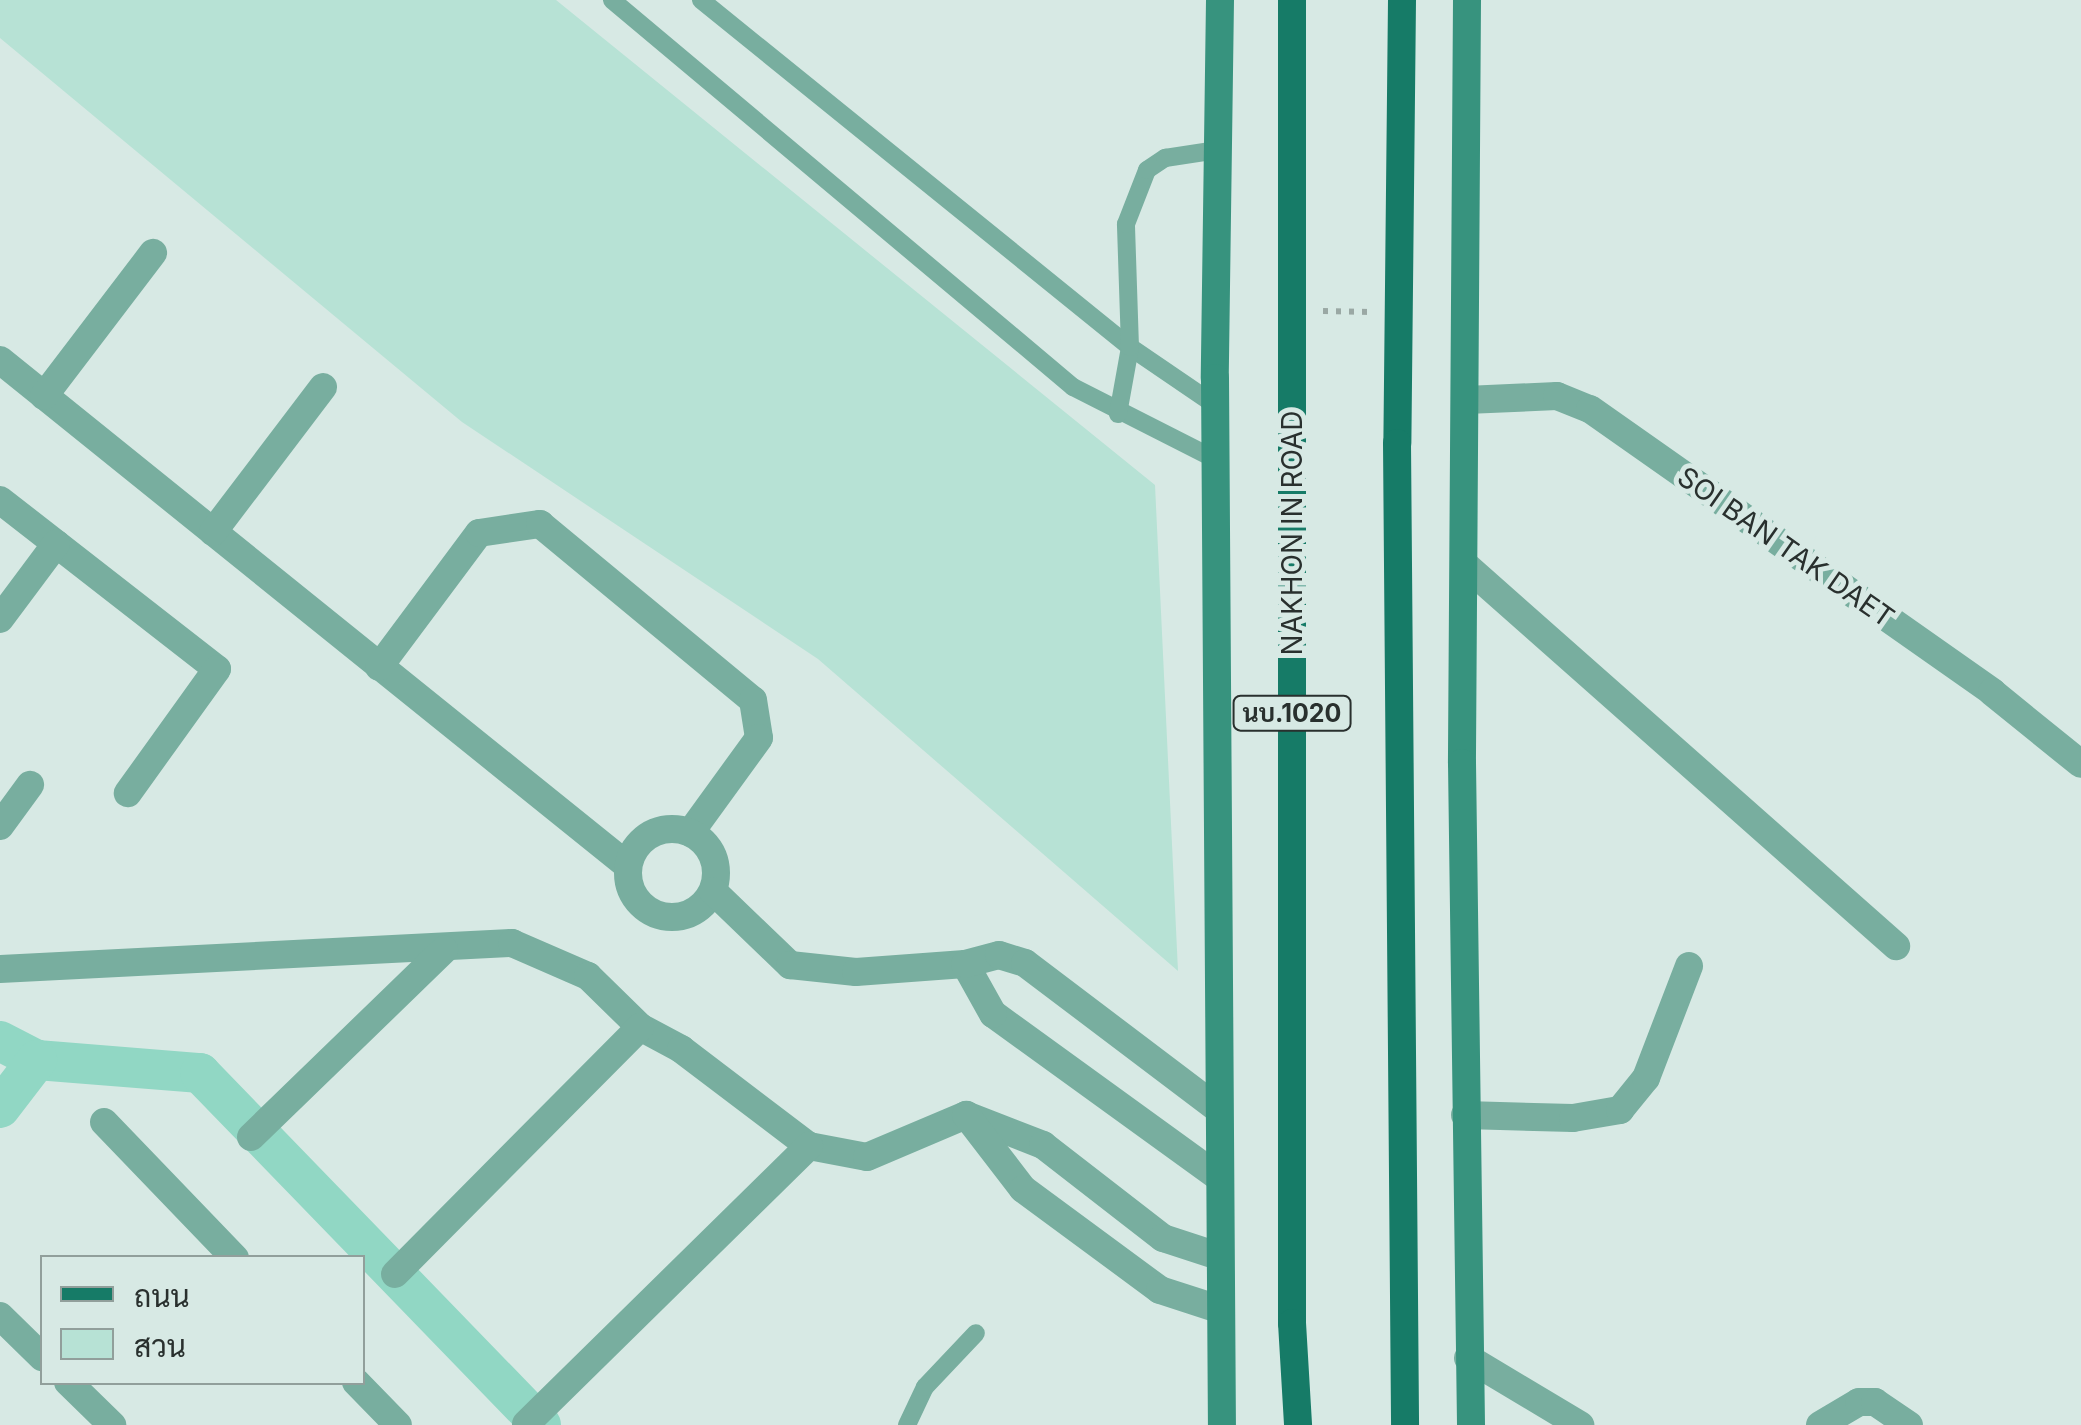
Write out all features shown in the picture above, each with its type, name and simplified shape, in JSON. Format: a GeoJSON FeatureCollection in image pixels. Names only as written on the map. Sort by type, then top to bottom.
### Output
{"type":"FeatureCollection","features":[{"type":"Feature","properties":{"kind":"main road","name":"นบ.1020"},"geometry":{"type":"LineString","coordinates":[[1220,0],[1215,459],[1217,1176],[1222,1425]]}},
{"type":"Feature","properties":{"kind":"main road","name":"NAKHON IN ROAD"},"geometry":{"type":"LineString","coordinates":[[1292,0],[1292,1323],[1298,1425]]}},
{"type":"Feature","properties":{"kind":"main road"},"geometry":{"type":"LineString","coordinates":[[1402,0],[1397,463],[1405,1425]]}},
{"type":"Feature","properties":{"kind":"main road"},"geometry":{"type":"LineString","coordinates":[[1467,0],[1465,1115],[1471,1425]]}},
{"type":"Feature","properties":{"kind":"street"},"geometry":{"type":"LineString","coordinates":[[44,396],[153,253]]}},
{"type":"Feature","properties":{"kind":"street"},"geometry":{"type":"LineString","coordinates":[[0,360],[628,866],[632,894],[652,914],[694,912],[713,892]]}},
{"type":"Feature","properties":{"kind":"street"},"geometry":{"type":"LineString","coordinates":[[212,532],[323,387]]}},
{"type":"Feature","properties":{"kind":"street","name":"SOI BAN TAK DAET"},"geometry":{"type":"LineString","coordinates":[[1466,400],[1557,396],[1590,409],[1992,692],[2081,764]]}},
{"type":"Feature","properties":{"kind":"street"},"geometry":{"type":"LineString","coordinates":[[0,500],[217,670],[128,793]]}},
{"type":"Feature","properties":{"kind":"street"},"geometry":{"type":"LineString","coordinates":[[379,667],[479,533],[540,524],[753,700],[759,738],[690,833]]}},
{"type":"Feature","properties":{"kind":"street"},"geometry":{"type":"LineString","coordinates":[[0,619],[56,544]]}},
{"type":"Feature","properties":{"kind":"street"},"geometry":{"type":"LineString","coordinates":[[1464,564],[1896,946]]}},
{"type":"Feature","properties":{"kind":"street"},"geometry":{"type":"LineString","coordinates":[[0,826],[30,785]]}},
{"type":"Feature","properties":{"kind":"street"},"geometry":{"type":"LineString","coordinates":[[628,866],[651,834],[690,833],[710,851],[713,892],[790,965],[856,972],[965,964],[999,955],[1025,963],[1217,1108]]}},
{"type":"Feature","properties":{"kind":"street"},"geometry":{"type":"LineString","coordinates":[[0,969],[444,950],[512,943],[588,976],[640,1028],[681,1049],[809,1146],[866,1157],[966,1115],[1043,1145],[1162,1238],[1218,1256]]}},
{"type":"Feature","properties":{"kind":"street"},"geometry":{"type":"LineString","coordinates":[[251,1136],[444,950]]}},
{"type":"Feature","properties":{"kind":"street"},"geometry":{"type":"LineString","coordinates":[[965,964],[993,1014],[1217,1176]]}},
{"type":"Feature","properties":{"kind":"street"},"geometry":{"type":"LineString","coordinates":[[1465,1115],[1572,1118],[1620,1110],[1646,1078],[1689,966]]}},
{"type":"Feature","properties":{"kind":"street"},"geometry":{"type":"LineString","coordinates":[[395,1274],[640,1028]]}},
{"type":"Feature","properties":{"kind":"street"},"geometry":{"type":"LineString","coordinates":[[966,1115],[1024,1189],[1160,1290],[1218,1309]]}},
{"type":"Feature","properties":{"kind":"street"},"geometry":{"type":"LineString","coordinates":[[104,1122],[232,1255]]}},
{"type":"Feature","properties":{"kind":"street"},"geometry":{"type":"LineString","coordinates":[[526,1424],[809,1146]]}},
{"type":"Feature","properties":{"kind":"street"},"geometry":{"type":"LineString","coordinates":[[0,1316],[40,1356]]}},
{"type":"Feature","properties":{"kind":"street"},"geometry":{"type":"LineString","coordinates":[[1468,1358],[1580,1425]]}},
{"type":"Feature","properties":{"kind":"street"},"geometry":{"type":"LineString","coordinates":[[71,1385],[112,1425]]}},
{"type":"Feature","properties":{"kind":"street"},"geometry":{"type":"LineString","coordinates":[[359,1385],[398,1425]]}},
{"type":"Feature","properties":{"kind":"street"},"geometry":{"type":"LineString","coordinates":[[1820,1425],[1859,1402],[1874,1402],[1909,1425]]}},
{"type":"Feature","properties":{"kind":"lane"},"geometry":{"type":"LineString","coordinates":[[612,0],[1073,388],[1118,414],[1215,459]]}},
{"type":"Feature","properties":{"kind":"lane"},"geometry":{"type":"LineString","coordinates":[[700,0],[1130,347],[1215,405]]}},
{"type":"Feature","properties":{"kind":"lane"},"geometry":{"type":"LineString","coordinates":[[1118,414],[1130,347],[1126,224],[1147,170],[1165,158],[1218,150]]}},
{"type":"Feature","properties":{"kind":"lane"},"geometry":{"type":"LineString","coordinates":[[907,1425],[925,1387],[976,1333]]}},
{"type":"Feature","properties":{"kind":"path"},"geometry":{"type":"LineString","coordinates":[[1302,310],[1382,312]]}},
{"type":"Feature","properties":{"kind":"green space"},"geometry":{"type":"Polygon","coordinates":[[[0,0],[556,0],[1155,485],[1178,971],[818,659],[462,422],[0,38],[0,0]]]}},
{"type":"Feature","properties":{"kind":"waterway"},"geometry":{"type":"LineString","coordinates":[[0,1041],[37,1060],[200,1073],[541,1425]]}},
{"type":"Feature","properties":{"kind":"waterway"},"geometry":{"type":"LineString","coordinates":[[0,1108],[37,1060]]}}]}
